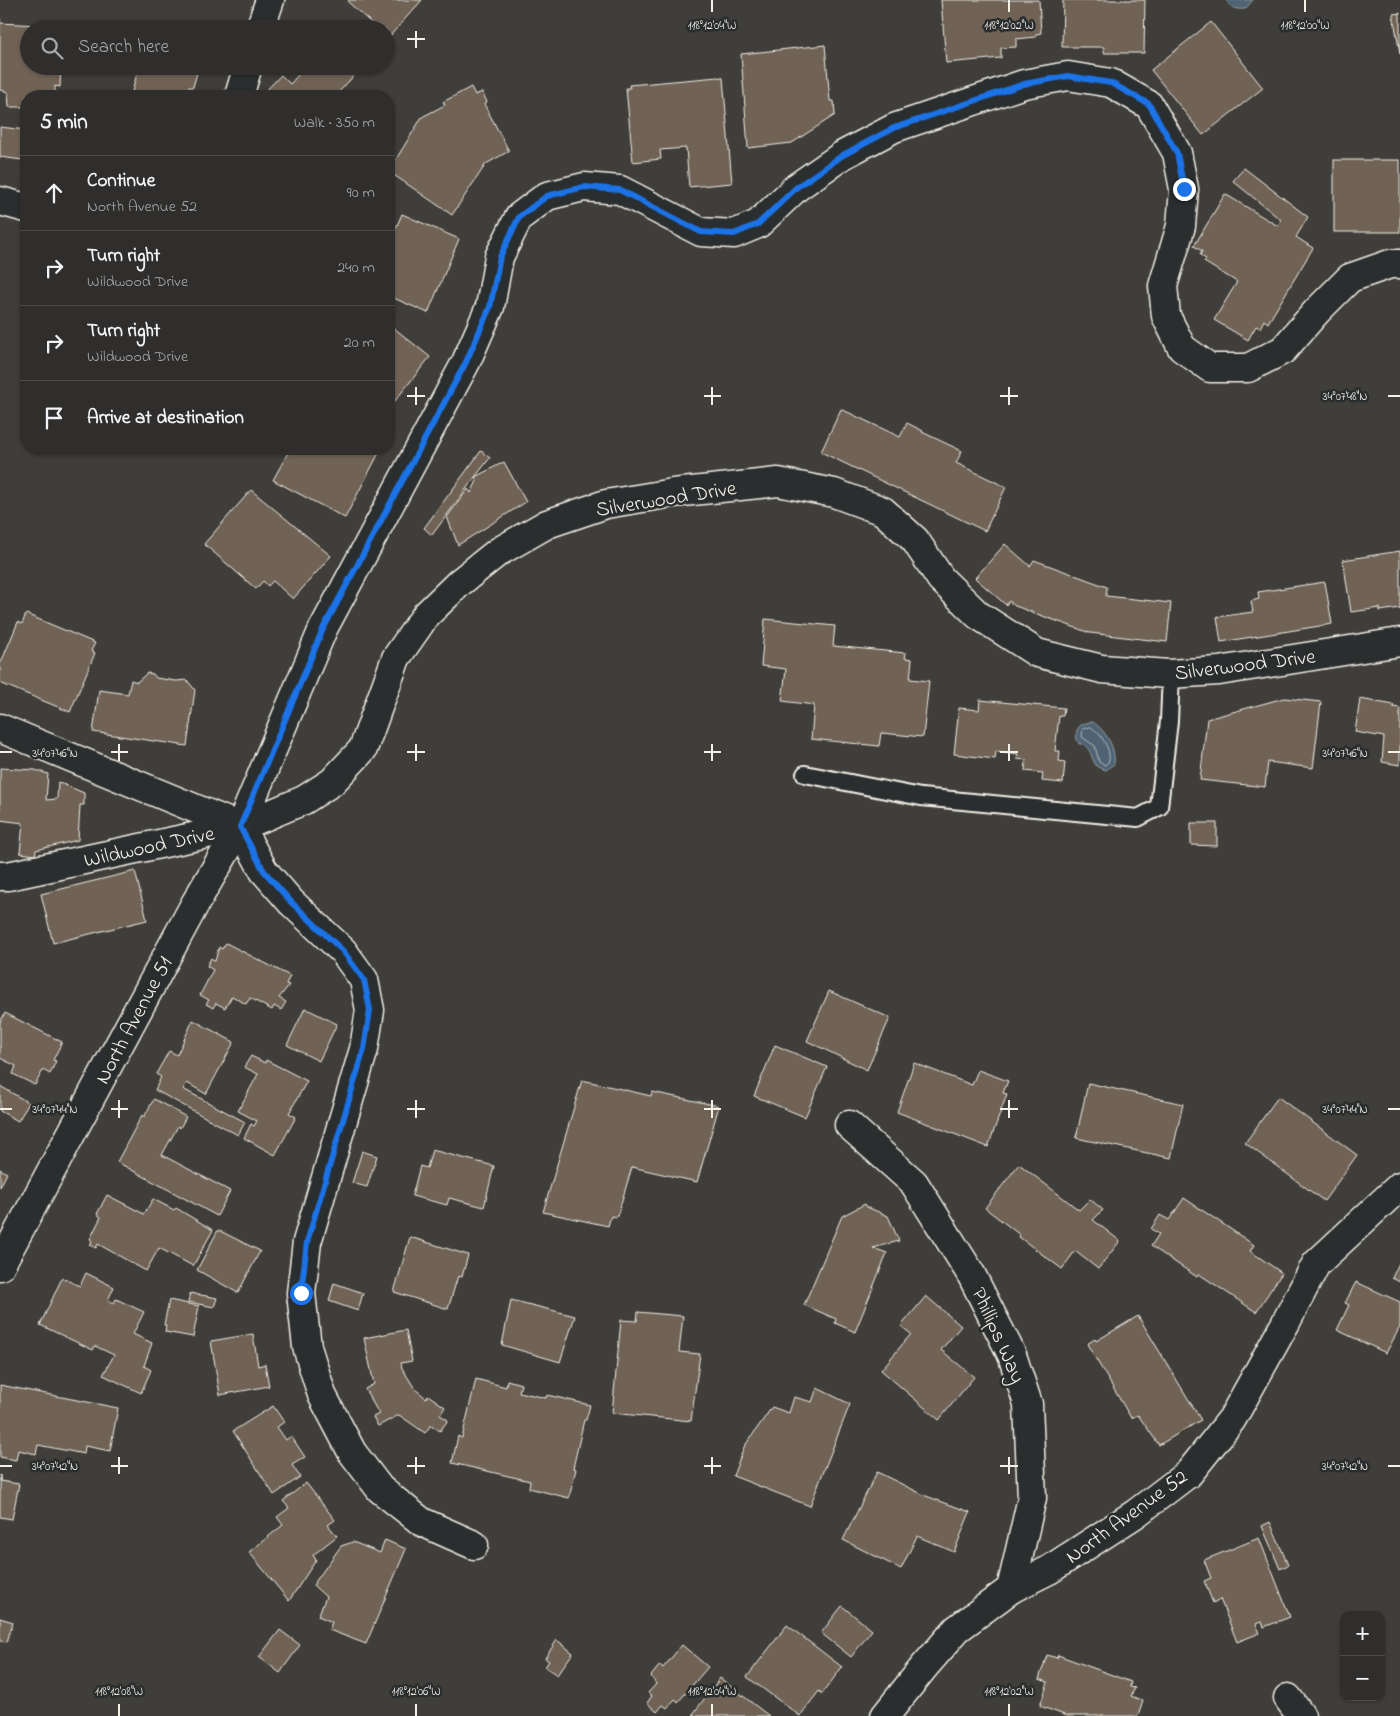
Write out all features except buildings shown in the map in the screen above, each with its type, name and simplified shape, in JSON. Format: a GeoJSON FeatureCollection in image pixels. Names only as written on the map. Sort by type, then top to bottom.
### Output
{"type":"FeatureCollection","features":[{"type":"Feature","properties":{"kind":"street"},"geometry":{"type":"LineString","coordinates":[[263,20],[270,0]]}},
{"type":"Feature","properties":{"kind":"street"},"geometry":{"type":"LineString","coordinates":[[241,90],[245,75]]}},
{"type":"Feature","properties":{"kind":"street","name":"Wildwood Drive"},"geometry":{"type":"LineString","coordinates":[[0,876],[8,876],[240,827],[323,629],[466,362],[490,307],[503,249],[519,217],[547,196],[584,187],[620,190],[701,232],[734,234],[758,224],[797,187],[843,155],[894,128],[1024,84],[1068,76],[1111,83],[1149,104],[1177,153],[1184,189],[1181,226],[1163,286],[1166,316],[1182,348],[1210,368],[1248,368],[1283,350],[1317,310],[1350,278],[1390,264],[1400,264]]}},
{"type":"Feature","properties":{"kind":"street"},"geometry":{"type":"LineString","coordinates":[[0,201],[20,206]]}},
{"type":"Feature","properties":{"kind":"street","name":"Silverwood Drive"},"geometry":{"type":"LineString","coordinates":[[240,827],[304,800],[332,782],[363,749],[396,658],[426,615],[459,583],[498,552],[547,524],[616,502],[674,493],[778,482],[834,493],[883,511],[915,540],[941,580],[978,615],[1038,653],[1102,669],[1172,674],[1219,671],[1400,642]]}},
{"type":"Feature","properties":{"kind":"street"},"geometry":{"type":"LineString","coordinates":[[0,728],[240,827],[264,871],[291,902],[343,951],[364,980],[370,1010],[364,1049],[307,1242],[301,1293],[307,1347],[322,1395],[352,1452],[380,1489],[422,1522],[474,1545]]}},
{"type":"Feature","properties":{"kind":"street","name":"North Avenue 51"},"geometry":{"type":"LineString","coordinates":[[0,1266],[196,902],[240,827]]}},
{"type":"Feature","properties":{"kind":"street","name":"Phillips Way"},"geometry":{"type":"LineString","coordinates":[[848,1125],[914,1183],[971,1274],[1012,1355],[1028,1404],[1032,1498],[1011,1589]]}},
{"type":"Feature","properties":{"kind":"street","name":"North Avenue 52"},"geometry":{"type":"LineString","coordinates":[[886,1716],[924,1667],[957,1629],[1011,1589],[1056,1565],[1135,1514],[1189,1473],[1232,1419],[1316,1264],[1400,1186]]}},
{"type":"Feature","properties":{"kind":"lane"},"geometry":{"type":"LineString","coordinates":[[805,774],[921,797],[1138,818],[1159,807],[1169,721],[1172,674]]}},
{"type":"Feature","properties":{"kind":"water"},"geometry":{"type":"Polygon","coordinates":[[[1226,0],[1253,0],[1245,9],[1236,9],[1231,7],[1226,0]]]}},
{"type":"Feature","properties":{"kind":"water"},"geometry":{"type":"Polygon","coordinates":[[[1088,722],[1093,722],[1106,735],[1112,746],[1114,764],[1106,770],[1097,766],[1090,752],[1083,744],[1079,744],[1077,739],[1078,728],[1088,722]]]}},
{"type":"Feature","properties":{"kind":"route"},"geometry":{"type":"LineString","coordinates":[[301,1293],[307,1242],[364,1049],[370,1010],[364,980],[343,951],[291,902],[264,871],[240,827],[323,629],[466,362],[490,307],[500,257],[519,217],[547,196],[584,187],[620,190],[701,232],[734,234],[758,224],[797,187],[843,155],[894,128],[1024,84],[1068,76],[1111,83],[1149,104],[1177,153],[1184,189]]}}]}
